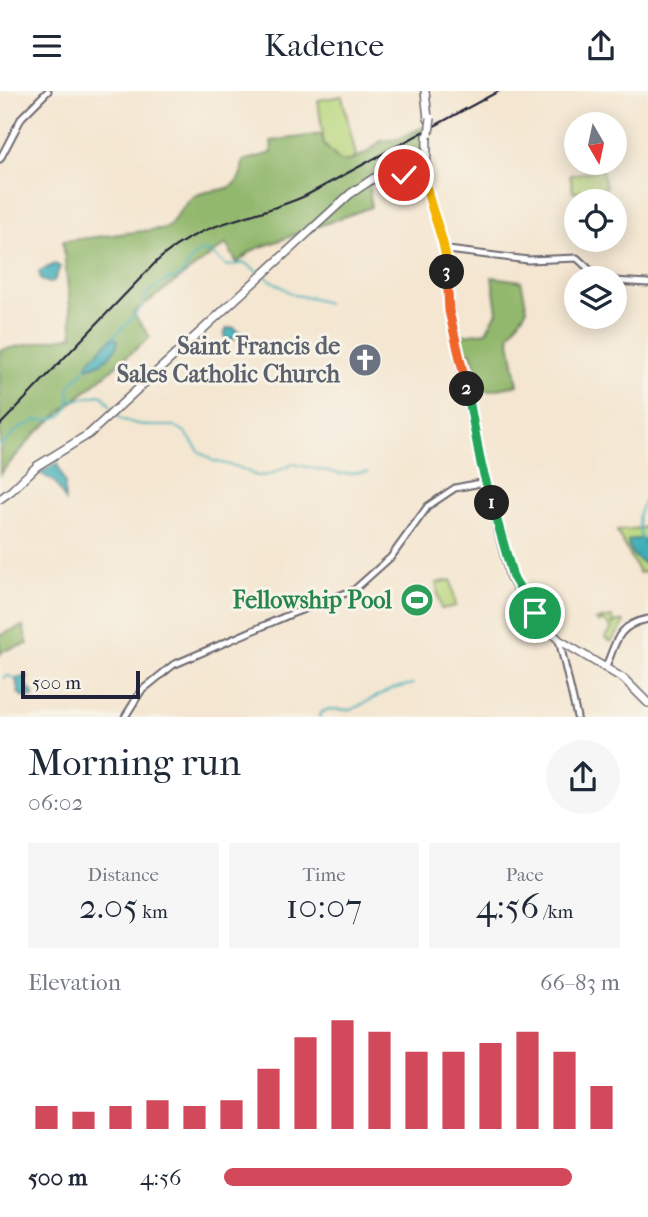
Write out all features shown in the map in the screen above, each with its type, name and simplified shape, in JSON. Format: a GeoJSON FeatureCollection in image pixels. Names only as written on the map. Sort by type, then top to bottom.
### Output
{"type":"FeatureCollection","features":[{"type":"Feature","properties":{"kind":"main road"},"geometry":{"type":"LineString","coordinates":[[427,91],[430,119],[426,191],[445,249],[449,311],[486,482],[508,563],[530,606],[559,643],[606,667],[630,684],[648,703]]}},
{"type":"Feature","properties":{"kind":"main road"},"geometry":{"type":"LineString","coordinates":[[427,168],[431,200],[448,250],[452,311],[486,482]]}},
{"type":"Feature","properties":{"kind":"main road"},"geometry":{"type":"LineString","coordinates":[[0,499],[37,466],[83,439],[338,203],[374,179],[410,174],[427,168]]}},
{"type":"Feature","properties":{"kind":"street"},"geometry":{"type":"LineString","coordinates":[[0,159],[22,117],[48,91]]}},
{"type":"Feature","properties":{"kind":"street"},"geometry":{"type":"LineString","coordinates":[[448,250],[529,260],[577,258],[586,266]]}},
{"type":"Feature","properties":{"kind":"street"},"geometry":{"type":"LineString","coordinates":[[627,282],[648,283]]}},
{"type":"Feature","properties":{"kind":"street"},"geometry":{"type":"LineString","coordinates":[[125,716],[141,691],[173,665],[354,590],[391,557],[428,506],[455,488],[486,482]]}},
{"type":"Feature","properties":{"kind":"street"},"geometry":{"type":"LineString","coordinates":[[606,667],[622,631],[631,624],[648,619]]}},
{"type":"Feature","properties":{"kind":"street"},"geometry":{"type":"LineString","coordinates":[[559,643],[577,716]]}},
{"type":"Feature","properties":{"kind":"green space"},"geometry":{"type":"Polygon","coordinates":[[[342,96],[356,156],[350,161],[340,162],[324,145],[318,100],[342,96]]]}},
{"type":"Feature","properties":{"kind":"green space"},"geometry":{"type":"Polygon","coordinates":[[[426,126],[426,168],[369,182],[371,207],[253,250],[237,263],[226,244],[133,313],[150,337],[34,435],[0,474],[0,350],[73,336],[63,241],[167,228],[193,197],[231,187],[237,182],[243,161],[272,153],[271,141],[322,134],[324,145],[340,161],[350,161],[368,152],[381,141],[398,139],[426,126]]]}},
{"type":"Feature","properties":{"kind":"green space"},"geometry":{"type":"Polygon","coordinates":[[[570,175],[603,175],[606,188],[572,189],[570,175]]]}},
{"type":"Feature","properties":{"kind":"green space"},"geometry":{"type":"Polygon","coordinates":[[[492,277],[521,281],[527,309],[509,335],[518,385],[487,391],[470,352],[458,354],[454,336],[486,332],[497,312],[492,277]]]}},
{"type":"Feature","properties":{"kind":"green space"},"geometry":{"type":"Polygon","coordinates":[[[648,527],[648,571],[639,573],[617,531],[648,527]]]}},
{"type":"Feature","properties":{"kind":"green space"},"geometry":{"type":"Polygon","coordinates":[[[451,580],[456,606],[441,609],[436,583],[451,580]]]}},
{"type":"Feature","properties":{"kind":"green space"},"geometry":{"type":"Polygon","coordinates":[[[612,617],[613,626],[614,622],[623,621],[624,624],[611,642],[605,638],[612,629],[603,620],[599,623],[596,620],[612,617]]]}},
{"type":"Feature","properties":{"kind":"green space"},"geometry":{"type":"Polygon","coordinates":[[[23,626],[28,644],[2,651],[0,656],[0,635],[23,626]]]}},
{"type":"Feature","properties":{"kind":"water"},"geometry":{"type":"Polygon","coordinates":[[[55,264],[60,267],[54,281],[50,283],[41,280],[39,271],[55,264]]]}},
{"type":"Feature","properties":{"kind":"water"},"geometry":{"type":"Polygon","coordinates":[[[227,328],[234,328],[251,340],[226,340],[224,335],[227,328]]]}},
{"type":"Feature","properties":{"kind":"water"},"geometry":{"type":"Polygon","coordinates":[[[113,337],[118,340],[115,350],[103,362],[87,368],[88,362],[113,337]]]}},
{"type":"Feature","properties":{"kind":"water"},"geometry":{"type":"Polygon","coordinates":[[[57,463],[65,483],[65,500],[55,482],[40,473],[57,463]]]}},
{"type":"Feature","properties":{"kind":"water"},"geometry":{"type":"Polygon","coordinates":[[[643,539],[648,547],[646,564],[631,552],[628,541],[643,539]]]}},
{"type":"Feature","properties":{"kind":"water"},"geometry":{"type":"Polygon","coordinates":[[[28,676],[26,684],[33,697],[24,697],[18,693],[16,678],[28,676]]]}},
{"type":"Feature","properties":{"kind":"waterway"},"geometry":{"type":"LineString","coordinates":[[113,337],[143,305],[148,292],[182,275],[193,257],[201,251],[210,252],[227,266],[245,263],[261,274]]}},
{"type":"Feature","properties":{"kind":"waterway"},"geometry":{"type":"LineString","coordinates":[[266,277],[294,295],[328,304]]}},
{"type":"Feature","properties":{"kind":"waterway"},"geometry":{"type":"LineString","coordinates":[[0,446],[21,427],[64,413],[69,404],[69,387],[87,367]]}},
{"type":"Feature","properties":{"kind":"waterway"},"geometry":{"type":"LineString","coordinates":[[70,401],[100,395],[112,408]]}},
{"type":"Feature","properties":{"kind":"waterway"},"geometry":{"type":"LineString","coordinates":[[115,413],[121,419],[133,423],[175,426],[185,432],[199,451],[213,461],[238,467],[257,476],[269,475],[293,464],[341,474],[368,472]]}},
{"type":"Feature","properties":{"kind":"waterway"},"geometry":{"type":"LineString","coordinates":[[641,539],[638,517],[648,497]]}},
{"type":"Feature","properties":{"kind":"waterway"},"geometry":{"type":"LineString","coordinates":[[3,678],[14,678]]}},
{"type":"Feature","properties":{"kind":"waterway"},"geometry":{"type":"LineString","coordinates":[[319,717],[329,709],[351,710],[391,689],[413,684]]}},
{"type":"Feature","properties":{"kind":"railway"},"geometry":{"type":"LineString","coordinates":[[0,425],[155,263],[172,249],[208,229],[305,196],[499,91]]}},
{"type":"Feature","properties":{"kind":"place","name":"Saint Francis de Sales Catholic Church"},"geometry":{"type":"Point","coordinates":[365,360]}},
{"type":"Feature","properties":{"kind":"place","name":"Fellowship Pool"},"geometry":{"type":"Point","coordinates":[417,600]}},
{"type":"Feature","properties":{"kind":"route"},"geometry":{"type":"LineString","coordinates":[[404,175],[425,169],[428,199],[445,249],[449,311],[484,478],[510,570],[535,613]]}}]}
